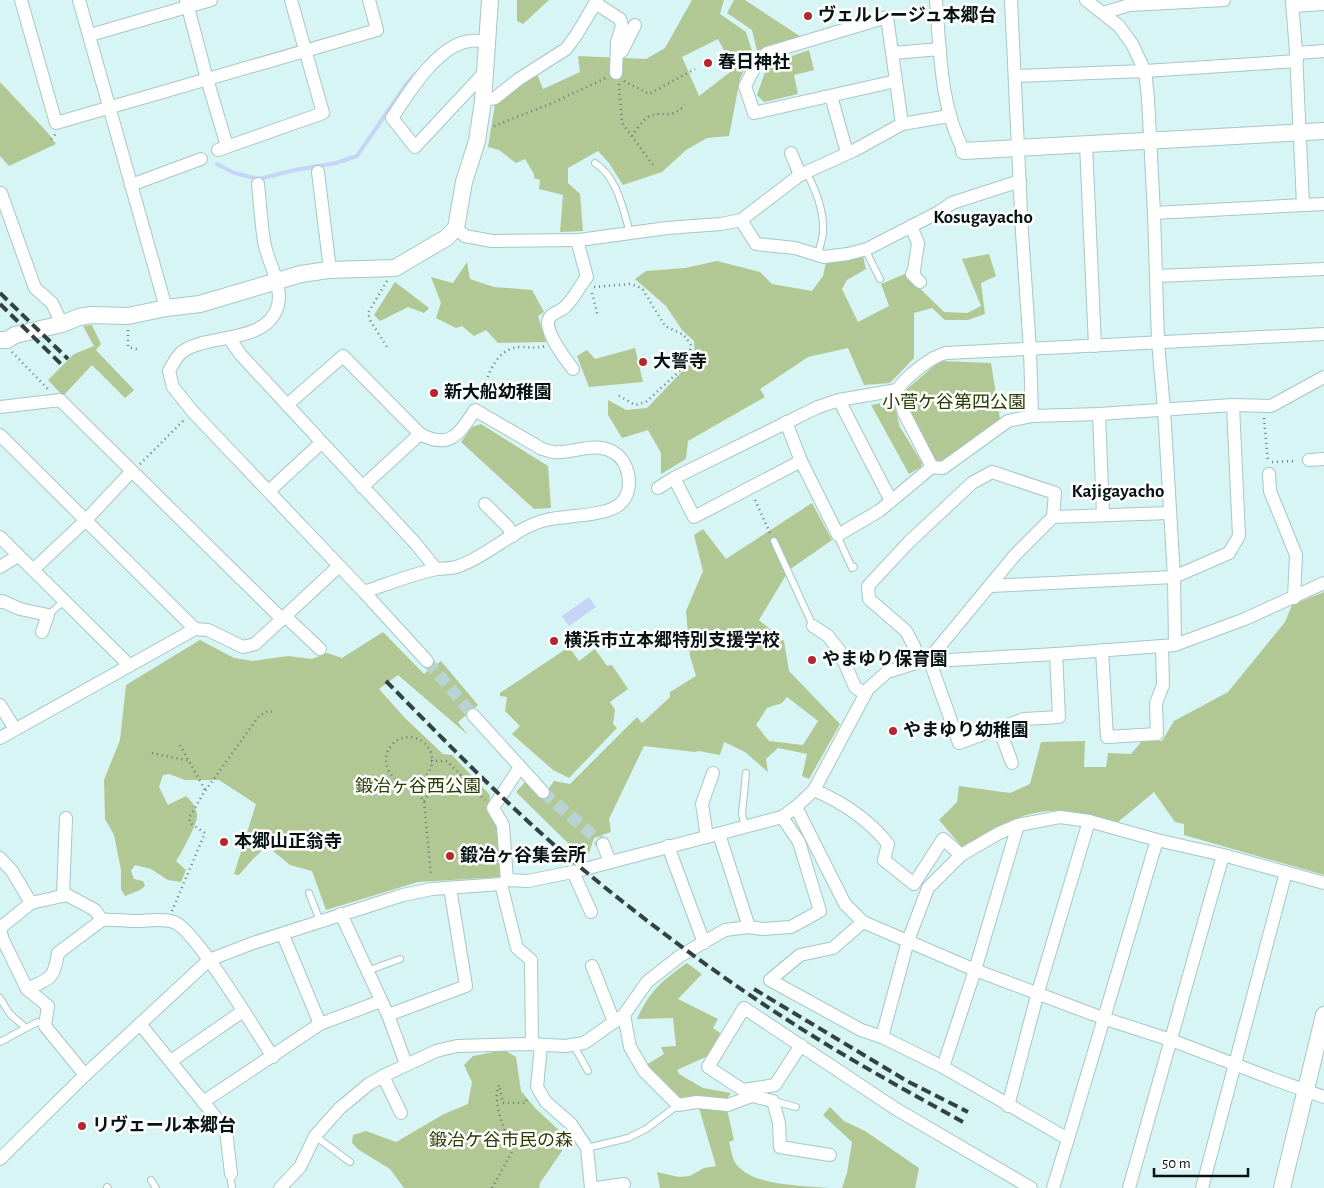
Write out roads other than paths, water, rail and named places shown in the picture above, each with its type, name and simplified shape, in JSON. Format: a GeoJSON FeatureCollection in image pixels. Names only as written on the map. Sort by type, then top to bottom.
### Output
{"type":"FeatureCollection","features":[{"type":"Feature","properties":{"kind":"street"},"geometry":{"type":"LineString","coordinates":[[21,0],[56,123],[377,30],[369,0]]}},
{"type":"Feature","properties":{"kind":"street"},"geometry":{"type":"LineString","coordinates":[[79,0],[166,308]]}},
{"type":"Feature","properties":{"kind":"street"},"geometry":{"type":"LineString","coordinates":[[90,35],[187,3],[211,0]]}},
{"type":"Feature","properties":{"kind":"street"},"geometry":{"type":"LineString","coordinates":[[187,3],[223,148],[323,114],[291,0]]}},
{"type":"Feature","properties":{"kind":"street"},"geometry":{"type":"LineString","coordinates":[[0,340],[7,340],[14,335],[62,324],[79,317],[91,315],[128,316],[166,308],[200,304],[301,274],[330,270],[395,268],[446,238],[456,228],[464,182],[477,142],[483,101],[490,0]]}},
{"type":"Feature","properties":{"kind":"street"},"geometry":{"type":"LineString","coordinates":[[936,0],[949,116],[955,136],[964,151],[1324,132]]}},
{"type":"Feature","properties":{"kind":"street"},"geometry":{"type":"LineString","coordinates":[[1011,0],[1032,416]]}},
{"type":"Feature","properties":{"kind":"street"},"geometry":{"type":"LineString","coordinates":[[1086,0],[1119,26],[1132,44],[1145,71],[1154,213],[1158,342],[1174,577],[1176,645]]}},
{"type":"Feature","properties":{"kind":"street"},"geometry":{"type":"LineString","coordinates":[[1103,13],[1129,5],[1224,0]]}},
{"type":"Feature","properties":{"kind":"street"},"geometry":{"type":"LineString","coordinates":[[483,101],[495,98],[519,79],[566,49],[596,2],[620,20],[622,26],[617,42],[616,73]]}},
{"type":"Feature","properties":{"kind":"street"},"geometry":{"type":"LineString","coordinates":[[1303,205],[1293,3],[1324,4]]}},
{"type":"Feature","properties":{"kind":"street"},"geometry":{"type":"LineString","coordinates":[[896,81],[754,113],[746,86],[758,63],[767,53],[888,17],[902,124]]}},
{"type":"Feature","properties":{"kind":"street"},"geometry":{"type":"LineString","coordinates":[[617,54],[622,51],[635,25]]}},
{"type":"Feature","properties":{"kind":"street"},"geometry":{"type":"LineString","coordinates":[[484,74],[415,147],[392,118],[415,82],[442,54],[469,41],[486,42]]}},
{"type":"Feature","properties":{"kind":"street"},"geometry":{"type":"LineString","coordinates":[[893,54],[940,49]]}},
{"type":"Feature","properties":{"kind":"street"},"geometry":{"type":"LineString","coordinates":[[1015,76],[1145,71],[1296,57],[1324,51]]}},
{"type":"Feature","properties":{"kind":"street"},"geometry":{"type":"LineString","coordinates":[[831,96],[847,153]]}},
{"type":"Feature","properties":{"kind":"street"},"geometry":{"type":"LineString","coordinates":[[456,228],[465,236],[492,241],[577,240],[741,220],[803,174],[902,124],[949,116]]}},
{"type":"Feature","properties":{"kind":"street"},"geometry":{"type":"LineString","coordinates":[[1086,144],[1095,346]]}},
{"type":"Feature","properties":{"kind":"street"},"geometry":{"type":"LineString","coordinates":[[791,153],[803,174]]}},
{"type":"Feature","properties":{"kind":"street"},"geometry":{"type":"LineString","coordinates":[[131,185],[201,159]]}},
{"type":"Feature","properties":{"kind":"street"},"geometry":{"type":"LineString","coordinates":[[318,172],[330,270]]}},
{"type":"Feature","properties":{"kind":"street"},"geometry":{"type":"LineString","coordinates":[[741,220],[756,244],[795,248],[824,257],[840,255],[865,249],[940,212],[952,203],[1020,181]]}},
{"type":"Feature","properties":{"kind":"street"},"geometry":{"type":"LineString","coordinates":[[258,184],[264,243],[276,281],[278,305],[270,320],[250,333],[184,351],[176,358],[169,371],[173,388],[192,412],[269,491],[427,661]]}},
{"type":"Feature","properties":{"kind":"street"},"geometry":{"type":"LineString","coordinates":[[2,199],[35,288],[52,302],[62,324]]}},
{"type":"Feature","properties":{"kind":"street"},"geometry":{"type":"LineString","coordinates":[[1154,213],[1324,204]]}},
{"type":"Feature","properties":{"kind":"street"},"geometry":{"type":"LineString","coordinates":[[911,226],[918,242],[912,274],[920,282]]}},
{"type":"Feature","properties":{"kind":"street"},"geometry":{"type":"LineString","coordinates":[[573,370],[555,342],[548,320],[551,315],[566,308],[587,277],[577,240]]}},
{"type":"Feature","properties":{"kind":"street"},"geometry":{"type":"LineString","coordinates":[[1156,276],[1324,268]]}},
{"type":"Feature","properties":{"kind":"street"},"geometry":{"type":"LineString","coordinates":[[932,468],[904,413],[898,390],[903,382],[937,355],[946,353],[1324,334]]}},
{"type":"Feature","properties":{"kind":"street"},"geometry":{"type":"LineString","coordinates":[[229,338],[240,355],[416,544],[436,569]]}},
{"type":"Feature","properties":{"kind":"street"},"geometry":{"type":"LineString","coordinates":[[287,406],[343,356],[420,434],[433,441],[447,440],[461,430],[475,410],[542,449],[554,452],[592,447],[603,448],[614,452],[624,462],[628,474],[627,495],[620,504],[608,510],[545,520],[522,530],[491,551],[458,567],[436,569],[364,592]]}},
{"type":"Feature","properties":{"kind":"street"},"geometry":{"type":"LineString","coordinates":[[786,422],[801,461],[838,534],[891,501],[932,468],[943,468],[1008,421],[1032,416],[1099,414],[1232,405],[1271,406],[1324,377]]}},
{"type":"Feature","properties":{"kind":"street"},"geometry":{"type":"LineString","coordinates":[[658,488],[674,478],[818,407],[839,400],[898,390]]}},
{"type":"Feature","properties":{"kind":"street"},"geometry":{"type":"LineString","coordinates":[[0,408],[60,400],[131,472],[283,617],[320,649]]}},
{"type":"Feature","properties":{"kind":"street"},"geometry":{"type":"LineString","coordinates":[[839,400],[891,501]]}},
{"type":"Feature","properties":{"kind":"street"},"geometry":{"type":"LineString","coordinates":[[990,586],[1174,577],[1229,553],[1239,536],[1232,405]]}},
{"type":"Feature","properties":{"kind":"street"},"geometry":{"type":"LineString","coordinates":[[1099,414],[1103,514]]}},
{"type":"Feature","properties":{"kind":"street"},"geometry":{"type":"LineString","coordinates":[[362,487],[420,434]]}},
{"type":"Feature","properties":{"kind":"street"},"geometry":{"type":"LineString","coordinates":[[0,435],[195,629]]}},
{"type":"Feature","properties":{"kind":"street"},"geometry":{"type":"LineString","coordinates":[[269,491],[321,443]]}},
{"type":"Feature","properties":{"kind":"street"},"geometry":{"type":"LineString","coordinates":[[1309,460],[1324,459]]}},
{"type":"Feature","properties":{"kind":"street"},"geometry":{"type":"LineString","coordinates":[[674,478],[694,518],[801,461]]}},
{"type":"Feature","properties":{"kind":"street"},"geometry":{"type":"LineString","coordinates":[[1269,468],[1270,491],[1296,555],[1294,598]]}},
{"type":"Feature","properties":{"kind":"street"},"geometry":{"type":"LineString","coordinates":[[34,569],[86,520],[131,472]]}},
{"type":"Feature","properties":{"kind":"street"},"geometry":{"type":"LineString","coordinates":[[924,660],[1015,556],[1053,517],[1055,492],[992,472],[972,483],[909,542],[868,586],[869,599],[906,631],[924,660],[959,743],[1024,719],[1059,717],[1056,654]]}},
{"type":"Feature","properties":{"kind":"street"},"geometry":{"type":"LineString","coordinates":[[485,504],[508,527],[513,536]]}},
{"type":"Feature","properties":{"kind":"street"},"geometry":{"type":"LineString","coordinates":[[1053,517],[1169,513]]}},
{"type":"Feature","properties":{"kind":"street"},"geometry":{"type":"LineString","coordinates":[[0,537],[130,665]]}},
{"type":"Feature","properties":{"kind":"street"},"geometry":{"type":"LineString","coordinates":[[0,566],[18,556]]}},
{"type":"Feature","properties":{"kind":"street"},"geometry":{"type":"LineString","coordinates":[[0,738],[195,629],[208,630],[243,647],[255,644],[339,566]]}},
{"type":"Feature","properties":{"kind":"street"},"geometry":{"type":"LineString","coordinates":[[0,1160],[85,1074],[209,960],[253,943],[283,935],[340,914],[403,895],[432,889],[528,881],[573,872],[782,817],[814,790],[868,689],[887,672],[924,660],[1056,654],[1176,645],[1245,619],[1324,583]]}},
{"type":"Feature","properties":{"kind":"street"},"geometry":{"type":"LineString","coordinates":[[0,602],[2,601],[20,609],[48,615],[42,632]]}},
{"type":"Feature","properties":{"kind":"street"},"geometry":{"type":"LineString","coordinates":[[813,626],[828,636],[839,650],[855,687],[865,694]]}},
{"type":"Feature","properties":{"kind":"street"},"geometry":{"type":"LineString","coordinates":[[1102,650],[1107,737],[1157,734],[1156,703],[1162,685],[1162,646]]}},
{"type":"Feature","properties":{"kind":"street"},"geometry":{"type":"LineString","coordinates":[[0,705],[15,729]]}},
{"type":"Feature","properties":{"kind":"street"},"geometry":{"type":"LineString","coordinates":[[473,715],[543,792]]}},
{"type":"Feature","properties":{"kind":"street"},"geometry":{"type":"LineString","coordinates":[[998,728],[1013,756]]}},
{"type":"Feature","properties":{"kind":"street"},"geometry":{"type":"LineString","coordinates":[[520,768],[493,808],[503,825],[504,882],[517,948],[532,960],[537,1045],[537,1087],[546,1102],[571,1124],[587,1148],[591,1188]]}},
{"type":"Feature","properties":{"kind":"street"},"geometry":{"type":"LineString","coordinates":[[713,772],[702,804],[749,927]]}},
{"type":"Feature","properties":{"kind":"street"},"geometry":{"type":"LineString","coordinates":[[814,790],[835,799],[877,830],[888,844],[884,860],[914,884],[943,838],[960,855]]}},
{"type":"Feature","properties":{"kind":"street"},"geometry":{"type":"LineString","coordinates":[[796,807],[845,904],[863,922],[976,970],[1103,1018],[1171,1040],[1324,1097]]}},
{"type":"Feature","properties":{"kind":"street"},"geometry":{"type":"LineString","coordinates":[[282,1188],[300,1168],[315,1136],[340,1108],[369,1084],[406,1064],[436,1051],[457,1046],[574,1046],[584,1043],[619,1018],[647,982],[680,956],[725,930],[749,927],[762,929],[791,926],[820,911],[799,842],[782,817]]}},
{"type":"Feature","properties":{"kind":"street"},"geometry":{"type":"LineString","coordinates":[[63,896],[66,818]]}},
{"type":"Feature","properties":{"kind":"street"},"geometry":{"type":"LineString","coordinates":[[882,1037],[908,941],[928,888],[960,855],[998,833],[1018,825],[1060,818],[1089,821],[1324,883]]}},
{"type":"Feature","properties":{"kind":"street"},"geometry":{"type":"LineString","coordinates":[[1008,1106],[1038,992],[1089,821]]}},
{"type":"Feature","properties":{"kind":"street"},"geometry":{"type":"LineString","coordinates":[[943,1067],[976,970],[1018,825]]}},
{"type":"Feature","properties":{"kind":"street"},"geometry":{"type":"LineString","coordinates":[[1052,1188],[1157,840]]}},
{"type":"Feature","properties":{"kind":"street"},"geometry":{"type":"LineString","coordinates":[[603,844],[610,862]]}},
{"type":"Feature","properties":{"kind":"street"},"geometry":{"type":"LineString","coordinates":[[668,846],[704,943]]}},
{"type":"Feature","properties":{"kind":"street"},"geometry":{"type":"LineString","coordinates":[[1129,1188],[1223,855]]}},
{"type":"Feature","properties":{"kind":"street"},"geometry":{"type":"LineString","coordinates":[[0,858],[12,871],[31,903]]}},
{"type":"Feature","properties":{"kind":"street"},"geometry":{"type":"LineString","coordinates":[[573,872],[591,912]]}},
{"type":"Feature","properties":{"kind":"street"},"geometry":{"type":"LineString","coordinates":[[1202,1188],[1286,872]]}},
{"type":"Feature","properties":{"kind":"street"},"geometry":{"type":"LineString","coordinates":[[388,1015],[466,986],[450,888]]}},
{"type":"Feature","properties":{"kind":"street"},"geometry":{"type":"LineString","coordinates":[[85,1074],[45,1026],[48,1006],[27,989],[2,940],[0,929],[31,903],[67,895],[95,910],[102,920]]}},
{"type":"Feature","properties":{"kind":"street"},"geometry":{"type":"LineString","coordinates":[[340,914],[388,1015],[406,1064]]}},
{"type":"Feature","properties":{"kind":"street"},"geometry":{"type":"LineString","coordinates":[[27,989],[51,978],[56,968],[58,953],[102,920],[174,922],[186,929],[209,960],[272,1057]]}},
{"type":"Feature","properties":{"kind":"street"},"geometry":{"type":"LineString","coordinates":[[863,922],[834,948],[800,955],[770,980],[861,1030],[882,1037],[943,1067],[1068,1139]]}},
{"type":"Feature","properties":{"kind":"street"},"geometry":{"type":"LineString","coordinates":[[283,935],[320,1024]]}},
{"type":"Feature","properties":{"kind":"street"},"geometry":{"type":"LineString","coordinates":[[592,966],[619,1018],[630,1047],[644,1071],[678,1105],[696,1102],[728,1105],[752,1096],[772,1101],[779,1123],[780,1147],[830,1155]]}},
{"type":"Feature","properties":{"kind":"street"},"geometry":{"type":"LineString","coordinates":[[203,1102],[320,1024],[381,1001]]}},
{"type":"Feature","properties":{"kind":"street"},"geometry":{"type":"LineString","coordinates":[[801,1045],[775,1086],[743,1090],[708,1067],[744,1008],[801,1045],[896,1108],[1031,1188]]}},
{"type":"Feature","properties":{"kind":"street"},"geometry":{"type":"LineString","coordinates":[[171,1061],[181,1052],[243,1010]]}},
{"type":"Feature","properties":{"kind":"street"},"geometry":{"type":"LineString","coordinates":[[1282,1188],[1324,1015]]}},
{"type":"Feature","properties":{"kind":"street"},"geometry":{"type":"LineString","coordinates":[[140,1024],[226,1130],[232,1174]]}},
{"type":"Feature","properties":{"kind":"street"},"geometry":{"type":"LineString","coordinates":[[384,1076],[401,1113]]}},
{"type":"Feature","properties":{"kind":"street"},"geometry":{"type":"LineString","coordinates":[[598,1188],[624,1184]]}},
{"type":"Feature","properties":{"kind":"lane"},"geometry":{"type":"LineString","coordinates":[[595,163],[603,168],[620,198],[630,233]]}},
{"type":"Feature","properties":{"kind":"lane"},"geometry":{"type":"LineString","coordinates":[[803,174],[812,182],[820,206],[823,232],[818,255]]}},
{"type":"Feature","properties":{"kind":"lane"},"geometry":{"type":"LineString","coordinates":[[865,249],[880,279]]}},
{"type":"Feature","properties":{"kind":"lane"},"geometry":{"type":"LineString","coordinates":[[838,534],[836,536],[852,568],[854,567]]}},
{"type":"Feature","properties":{"kind":"lane"},"geometry":{"type":"LineString","coordinates":[[774,541],[813,626]]}},
{"type":"Feature","properties":{"kind":"lane"},"geometry":{"type":"LineString","coordinates":[[48,615],[64,601]]}},
{"type":"Feature","properties":{"kind":"lane"},"geometry":{"type":"LineString","coordinates":[[745,827],[742,814],[746,773]]}},
{"type":"Feature","properties":{"kind":"lane"},"geometry":{"type":"LineString","coordinates":[[309,893],[320,921]]}},
{"type":"Feature","properties":{"kind":"lane"},"geometry":{"type":"LineString","coordinates":[[367,971],[400,959]]}},
{"type":"Feature","properties":{"kind":"lane"},"geometry":{"type":"LineString","coordinates":[[0,998],[10,1014],[26,1028]]}},
{"type":"Feature","properties":{"kind":"lane"},"geometry":{"type":"LineString","coordinates":[[0,1042],[38,1022],[45,1026]]}},
{"type":"Feature","properties":{"kind":"lane"},"geometry":{"type":"LineString","coordinates":[[574,1046],[588,1071]]}},
{"type":"Feature","properties":{"kind":"lane"},"geometry":{"type":"LineString","coordinates":[[772,1101],[796,1107]]}},
{"type":"Feature","properties":{"kind":"lane"},"geometry":{"type":"LineString","coordinates":[[587,1148],[628,1138],[646,1129],[678,1105]]}},
{"type":"Feature","properties":{"kind":"lane"},"geometry":{"type":"LineString","coordinates":[[315,1136],[350,1162]]}},
{"type":"Feature","properties":{"kind":"lane"},"geometry":{"type":"LineString","coordinates":[[232,1174],[230,1174],[232,1188]]}},
{"type":"Feature","properties":{"kind":"lane"},"geometry":{"type":"LineString","coordinates":[[151,1180],[156,1188]]}},
{"type":"Feature","properties":{"kind":"water"},"geometry":{"type":"Polygon","coordinates":[[[589,597],[596,607],[569,626],[562,616],[589,597]]]}},
{"type":"Feature","properties":{"kind":"waterway"},"geometry":{"type":"LineString","coordinates":[[217,164],[234,173],[259,179],[336,163],[357,156],[416,73]]}},
{"type":"Feature","properties":{"kind":"tunnel"},"geometry":{"type":"LineString","coordinates":[[427,661],[473,715]]}},
{"type":"Feature","properties":{"kind":"tunnel"},"geometry":{"type":"LineString","coordinates":[[543,792],[603,844]]}},
{"type":"Feature","properties":{"kind":"railway"},"geometry":{"type":"LineString","coordinates":[[0,293],[68,359]]}},
{"type":"Feature","properties":{"kind":"railway"},"geometry":{"type":"LineString","coordinates":[[0,304],[61,364]]}},
{"type":"Feature","properties":{"kind":"railway"},"geometry":{"type":"LineString","coordinates":[[386,681],[521,815],[568,857],[647,921],[702,962],[808,1033],[963,1122]]}},
{"type":"Feature","properties":{"kind":"railway"},"geometry":{"type":"LineString","coordinates":[[754,989],[907,1081],[968,1112]]}},
{"type":"Feature","properties":{"kind":"place","name":"ヴェルレージュ本郷台"},"geometry":{"type":"Point","coordinates":[808,16]}},
{"type":"Feature","properties":{"kind":"place","name":"春日神社"},"geometry":{"type":"Point","coordinates":[708,63]}},
{"type":"Feature","properties":{"kind":"place","name":"大誓寺"},"geometry":{"type":"Point","coordinates":[643,362]}},
{"type":"Feature","properties":{"kind":"place","name":"新大船幼稚園"},"geometry":{"type":"Point","coordinates":[434,393]}},
{"type":"Feature","properties":{"kind":"place","name":"横浜市立本郷特別支援学校"},"geometry":{"type":"Point","coordinates":[554,641]}},
{"type":"Feature","properties":{"kind":"place","name":"やまゆり保育園"},"geometry":{"type":"Point","coordinates":[812,660]}},
{"type":"Feature","properties":{"kind":"place","name":"やまゆり幼稚園"},"geometry":{"type":"Point","coordinates":[893,731]}},
{"type":"Feature","properties":{"kind":"place","name":"本郷山正翁寺"},"geometry":{"type":"Point","coordinates":[224,842]}},
{"type":"Feature","properties":{"kind":"place","name":"鍛冶ヶ谷集会所"},"geometry":{"type":"Point","coordinates":[450,856]}},
{"type":"Feature","properties":{"kind":"place","name":"リヴェール本郷台"},"geometry":{"type":"Point","coordinates":[82,1126]}},
{"type":"Feature","properties":{"kind":"district","name":"Kosugayacho"},"geometry":{"type":"Point","coordinates":[983,217]}},
{"type":"Feature","properties":{"kind":"district","name":"Kajigayacho"},"geometry":{"type":"Point","coordinates":[1118,491]}},
{"type":"Feature","properties":{"kind":"park label","name":"小菅ケ谷第四公園"},"geometry":{"type":"Point","coordinates":[954,403]}},
{"type":"Feature","properties":{"kind":"park label","name":"鍛冶ヶ谷西公園"},"geometry":{"type":"Point","coordinates":[418,787]}},
{"type":"Feature","properties":{"kind":"park label","name":"鍛冶ケ谷市民の森"},"geometry":{"type":"Point","coordinates":[501,1141]}}]}
